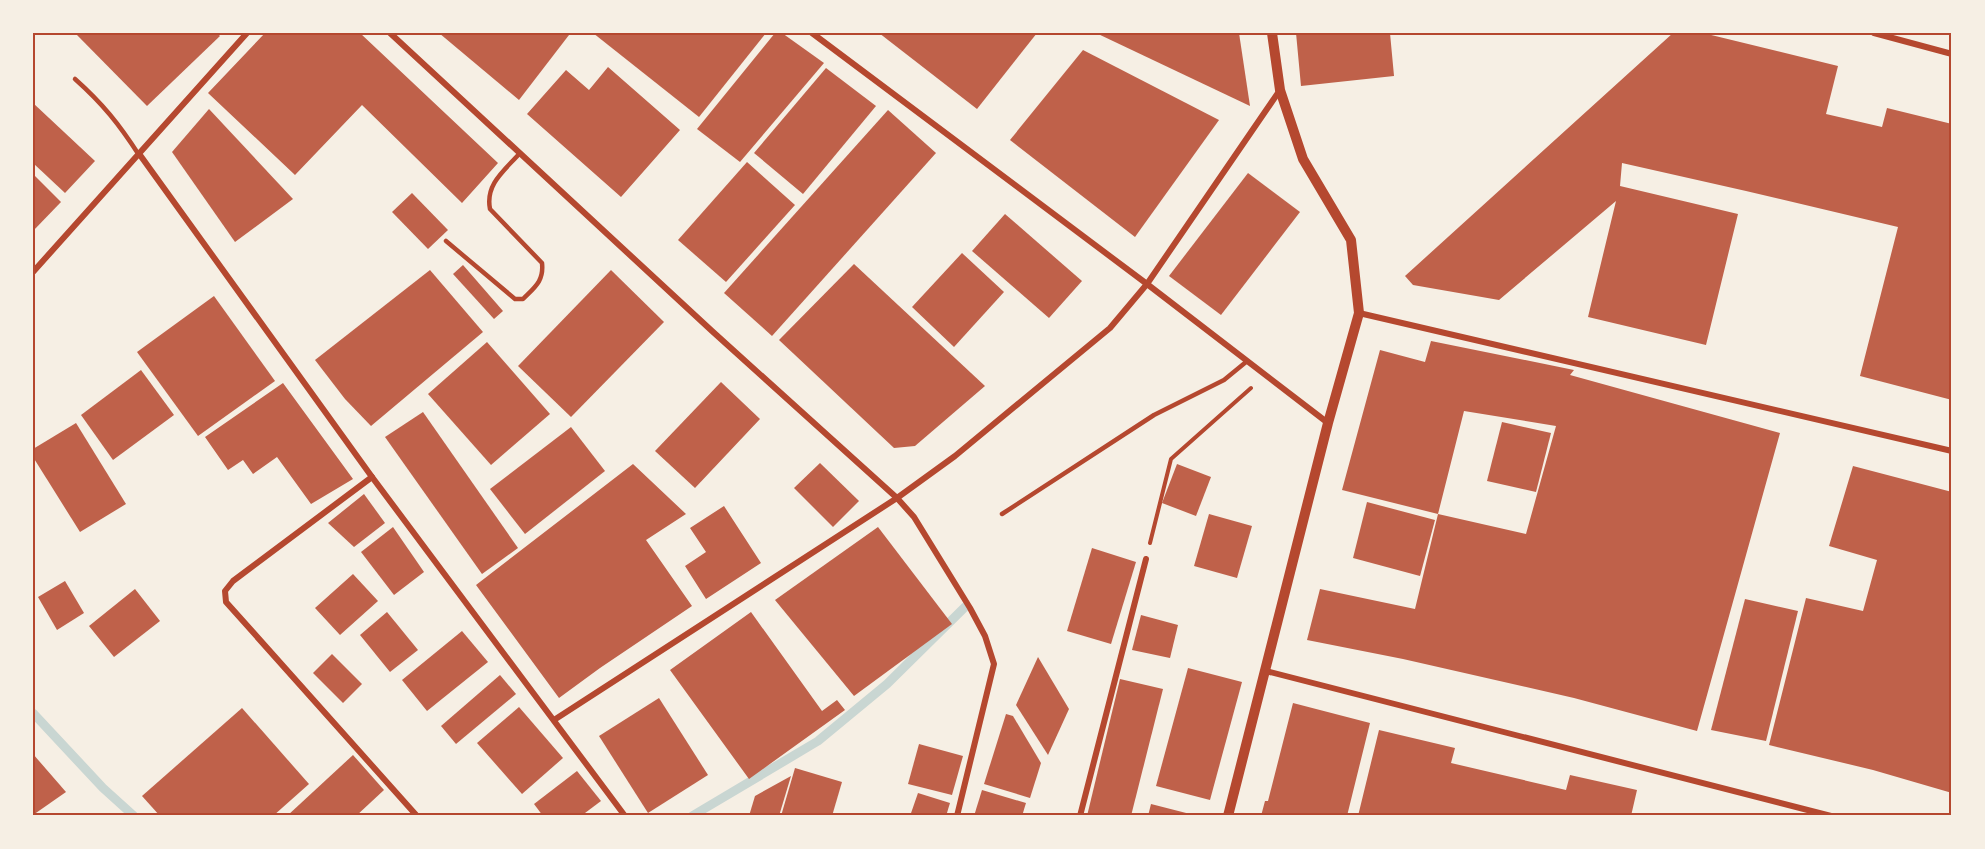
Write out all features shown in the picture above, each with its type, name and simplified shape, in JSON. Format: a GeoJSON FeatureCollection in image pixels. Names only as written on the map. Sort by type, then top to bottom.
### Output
{"type":"FeatureCollection","features":[{"type":"Feature","properties":{"kind":"street"},"geometry":{"type":"LineString","coordinates":[[33,272],[247,33]]}},
{"type":"Feature","properties":{"kind":"street"},"geometry":{"type":"LineString","coordinates":[[390,33],[897,498],[914,517],[970,608],[985,636],[994,664],[957,816]]}},
{"type":"Feature","properties":{"kind":"street"},"geometry":{"type":"LineString","coordinates":[[812,33],[1328,423]]}},
{"type":"Feature","properties":{"kind":"street"},"geometry":{"type":"LineString","coordinates":[[1228,816],[1328,423],[1359,313],[1351,240],[1303,159],[1280,90],[1272,33]]}},
{"type":"Feature","properties":{"kind":"street"},"geometry":{"type":"LineString","coordinates":[[1874,33],[1952,54]]}},
{"type":"Feature","properties":{"kind":"street"},"geometry":{"type":"LineString","coordinates":[[554,720],[897,498],[955,456],[1110,328],[1147,284],[1280,90]]}},
{"type":"Feature","properties":{"kind":"street"},"geometry":{"type":"LineString","coordinates":[[140,155],[372,477],[625,816]]}},
{"type":"Feature","properties":{"kind":"street"},"geometry":{"type":"LineString","coordinates":[[1359,313],[1952,451]]}},
{"type":"Feature","properties":{"kind":"street"},"geometry":{"type":"LineString","coordinates":[[372,477],[233,581],[225,591],[226,602],[417,816]]}},
{"type":"Feature","properties":{"kind":"street"},"geometry":{"type":"LineString","coordinates":[[1080,816],[1146,559]]}},
{"type":"Feature","properties":{"kind":"street"},"geometry":{"type":"LineString","coordinates":[[1266,671],[1831,816]]}},
{"type":"Feature","properties":{"kind":"lane"},"geometry":{"type":"LineString","coordinates":[[75,80],[101,102],[140,155]]}},
{"type":"Feature","properties":{"kind":"lane"},"geometry":{"type":"LineString","coordinates":[[446,241],[515,299],[523,299],[535,287],[544,274],[542,263],[490,209],[488,197],[493,183],[520,153]]}},
{"type":"Feature","properties":{"kind":"lane"},"geometry":{"type":"LineString","coordinates":[[1002,514],[1154,415],[1224,380],[1246,362]]}},
{"type":"Feature","properties":{"kind":"path"},"geometry":{"type":"LineString","coordinates":[[1146,559],[1171,459],[1265,375]]}},
{"type":"Feature","properties":{"kind":"building"},"geometry":{"type":"Polygon","coordinates":[[[75,33],[217,33],[220,36],[147,106],[75,33]]]}},
{"type":"Feature","properties":{"kind":"building"},"geometry":{"type":"Polygon","coordinates":[[[265,33],[360,33],[498,163],[462,203],[362,105],[295,175],[208,93],[265,33]]]}},
{"type":"Feature","properties":{"kind":"building"},"geometry":{"type":"Polygon","coordinates":[[[439,33],[567,33],[569,35],[519,100],[439,33]]]}},
{"type":"Feature","properties":{"kind":"building"},"geometry":{"type":"Polygon","coordinates":[[[593,33],[766,33],[699,117],[593,33]]]}},
{"type":"Feature","properties":{"kind":"building"},"geometry":{"type":"Polygon","coordinates":[[[775,33],[782,33],[824,63],[740,162],[697,129],[775,33]]]}},
{"type":"Feature","properties":{"kind":"building"},"geometry":{"type":"Polygon","coordinates":[[[879,33],[1037,33],[977,109],[879,33]]]}},
{"type":"Feature","properties":{"kind":"building"},"geometry":{"type":"Polygon","coordinates":[[[1096,33],[1239,33],[1250,106],[1096,33]]]}},
{"type":"Feature","properties":{"kind":"building"},"geometry":{"type":"Polygon","coordinates":[[[1296,33],[1390,33],[1394,76],[1301,86],[1296,33]]]}},
{"type":"Feature","properties":{"kind":"building"},"geometry":{"type":"Polygon","coordinates":[[[1673,33],[1703,33],[1838,66],[1826,114],[1882,127],[1887,108],[1952,124],[1952,400],[1860,376],[1898,227],[1746,191],[1622,163],[1620,186],[1738,214],[1706,345],[1588,317],[1616,201],[1499,300],[1413,285],[1405,276],[1673,33]]]}},
{"type":"Feature","properties":{"kind":"building"},"geometry":{"type":"Polygon","coordinates":[[[1083,50],[1219,120],[1135,237],[1010,140],[1083,50]]]}},
{"type":"Feature","properties":{"kind":"building"},"geometry":{"type":"Polygon","coordinates":[[[608,67],[680,130],[621,197],[527,114],[566,70],[589,90],[608,67]]]}},
{"type":"Feature","properties":{"kind":"building"},"geometry":{"type":"Polygon","coordinates":[[[826,68],[876,106],[803,194],[754,153],[826,68]]]}},
{"type":"Feature","properties":{"kind":"building"},"geometry":{"type":"Polygon","coordinates":[[[33,103],[95,161],[65,193],[33,163],[33,103]]]}},
{"type":"Feature","properties":{"kind":"building"},"geometry":{"type":"Polygon","coordinates":[[[209,109],[293,199],[235,242],[172,152],[209,109]]]}},
{"type":"Feature","properties":{"kind":"building"},"geometry":{"type":"Polygon","coordinates":[[[888,110],[936,153],[772,336],[724,293],[888,110]]]}},
{"type":"Feature","properties":{"kind":"building"},"geometry":{"type":"Polygon","coordinates":[[[747,162],[795,205],[726,282],[678,240],[747,162]]]}},
{"type":"Feature","properties":{"kind":"building"},"geometry":{"type":"Polygon","coordinates":[[[1248,173],[1300,212],[1221,315],[1169,276],[1248,173]]]}},
{"type":"Feature","properties":{"kind":"building"},"geometry":{"type":"Polygon","coordinates":[[[33,174],[61,202],[33,231],[33,174]]]}},
{"type":"Feature","properties":{"kind":"building"},"geometry":{"type":"Polygon","coordinates":[[[412,193],[448,230],[428,249],[392,212],[412,193]]]}},
{"type":"Feature","properties":{"kind":"building"},"geometry":{"type":"Polygon","coordinates":[[[1005,214],[1082,281],[1049,318],[972,251],[1005,214]]]}},
{"type":"Feature","properties":{"kind":"building"},"geometry":{"type":"Polygon","coordinates":[[[962,253],[1004,292],[954,347],[912,307],[962,253]]]}},
{"type":"Feature","properties":{"kind":"building"},"geometry":{"type":"Polygon","coordinates":[[[854,264],[985,386],[915,446],[894,448],[779,340],[854,264]]]}},
{"type":"Feature","properties":{"kind":"building"},"geometry":{"type":"Polygon","coordinates":[[[463,265],[503,311],[494,319],[453,274],[463,265]]]}},
{"type":"Feature","properties":{"kind":"building"},"geometry":{"type":"Polygon","coordinates":[[[430,270],[483,332],[371,426],[345,399],[315,360],[430,270]]]}},
{"type":"Feature","properties":{"kind":"building"},"geometry":{"type":"Polygon","coordinates":[[[611,270],[664,322],[571,417],[518,366],[611,270]]]}},
{"type":"Feature","properties":{"kind":"building"},"geometry":{"type":"Polygon","coordinates":[[[214,296],[275,381],[198,436],[137,352],[214,296]]]}},
{"type":"Feature","properties":{"kind":"building"},"geometry":{"type":"Polygon","coordinates":[[[1431,341],[1574,370],[1570,375],[1780,433],[1697,731],[1574,698],[1403,659],[1307,640],[1320,589],[1415,609],[1438,514],[1342,490],[1380,350],[1425,362],[1431,341]],[[1464,411],[1438,514],[1526,534],[1556,426],[1464,411]]]}},
{"type":"Feature","properties":{"kind":"building"},"geometry":{"type":"Polygon","coordinates":[[[487,342],[550,414],[491,465],[428,394],[487,342]]]}},
{"type":"Feature","properties":{"kind":"building"},"geometry":{"type":"Polygon","coordinates":[[[141,370],[174,415],[113,460],[81,415],[141,370]]]}},
{"type":"Feature","properties":{"kind":"building"},"geometry":{"type":"Polygon","coordinates":[[[721,382],[760,419],[695,488],[655,451],[721,382]]]}},
{"type":"Feature","properties":{"kind":"building"},"geometry":{"type":"Polygon","coordinates":[[[283,383],[353,479],[311,504],[277,457],[253,474],[243,460],[228,470],[205,437],[283,383]]]}},
{"type":"Feature","properties":{"kind":"building"},"geometry":{"type":"Polygon","coordinates":[[[423,412],[518,548],[482,574],[385,437],[423,412]]]}},
{"type":"Feature","properties":{"kind":"building"},"geometry":{"type":"Polygon","coordinates":[[[1502,422],[1551,433],[1536,492],[1487,481],[1502,422]]]}},
{"type":"Feature","properties":{"kind":"building"},"geometry":{"type":"Polygon","coordinates":[[[76,423],[126,504],[80,532],[33,457],[33,449],[76,423]]]}},
{"type":"Feature","properties":{"kind":"building"},"geometry":{"type":"Polygon","coordinates":[[[571,427],[605,471],[525,534],[490,489],[571,427]]]}},
{"type":"Feature","properties":{"kind":"building"},"geometry":{"type":"Polygon","coordinates":[[[820,463],[859,501],[833,527],[794,488],[820,463]]]}},
{"type":"Feature","properties":{"kind":"building"},"geometry":{"type":"Polygon","coordinates":[[[633,464],[686,514],[646,540],[692,606],[559,698],[476,585],[633,464]]]}},
{"type":"Feature","properties":{"kind":"building"},"geometry":{"type":"Polygon","coordinates":[[[1177,464],[1211,477],[1196,516],[1162,503],[1177,464]]]}},
{"type":"Feature","properties":{"kind":"building"},"geometry":{"type":"Polygon","coordinates":[[[1853,466],[1952,492],[1952,793],[1873,770],[1769,745],[1806,598],[1863,611],[1877,560],[1829,546],[1853,466]]]}},
{"type":"Feature","properties":{"kind":"building"},"geometry":{"type":"Polygon","coordinates":[[[364,494],[385,523],[354,547],[328,523],[364,494]]]}},
{"type":"Feature","properties":{"kind":"building"},"geometry":{"type":"Polygon","coordinates":[[[1367,502],[1435,520],[1420,576],[1353,558],[1367,502]]]}},
{"type":"Feature","properties":{"kind":"building"},"geometry":{"type":"Polygon","coordinates":[[[724,506],[761,563],[706,599],[685,566],[706,552],[690,528],[724,506]]]}},
{"type":"Feature","properties":{"kind":"building"},"geometry":{"type":"Polygon","coordinates":[[[1209,514],[1252,526],[1237,578],[1194,566],[1209,514]]]}},
{"type":"Feature","properties":{"kind":"building"},"geometry":{"type":"Polygon","coordinates":[[[393,527],[424,572],[394,595],[361,552],[393,527]]]}},
{"type":"Feature","properties":{"kind":"building"},"geometry":{"type":"Polygon","coordinates":[[[878,527],[952,624],[854,696],[775,600],[878,527]]]}},
{"type":"Feature","properties":{"kind":"building"},"geometry":{"type":"Polygon","coordinates":[[[1092,548],[1136,562],[1111,644],[1067,631],[1092,548]]]}},
{"type":"Feature","properties":{"kind":"building"},"geometry":{"type":"Polygon","coordinates":[[[353,574],[378,601],[340,635],[315,608],[353,574]]]}},
{"type":"Feature","properties":{"kind":"building"},"geometry":{"type":"Polygon","coordinates":[[[65,581],[84,613],[57,630],[38,597],[65,581]]]}},
{"type":"Feature","properties":{"kind":"building"},"geometry":{"type":"Polygon","coordinates":[[[135,589],[160,621],[114,657],[89,626],[135,589]]]}},
{"type":"Feature","properties":{"kind":"building"},"geometry":{"type":"Polygon","coordinates":[[[1745,599],[1798,611],[1766,741],[1711,730],[1745,599]]]}},
{"type":"Feature","properties":{"kind":"building"},"geometry":{"type":"Polygon","coordinates":[[[387,612],[418,650],[390,672],[360,635],[387,612]]]}},
{"type":"Feature","properties":{"kind":"building"},"geometry":{"type":"Polygon","coordinates":[[[751,612],[822,711],[837,700],[845,710],[749,779],[670,670],[751,612]]]}},
{"type":"Feature","properties":{"kind":"building"},"geometry":{"type":"Polygon","coordinates":[[[1141,615],[1178,625],[1170,658],[1132,650],[1141,615]]]}},
{"type":"Feature","properties":{"kind":"building"},"geometry":{"type":"Polygon","coordinates":[[[462,631],[488,662],[427,711],[402,680],[462,631]]]}},
{"type":"Feature","properties":{"kind":"building"},"geometry":{"type":"Polygon","coordinates":[[[332,654],[362,684],[343,703],[313,673],[332,654]]]}},
{"type":"Feature","properties":{"kind":"building"},"geometry":{"type":"Polygon","coordinates":[[[1038,657],[1069,709],[1048,755],[1016,705],[1038,657]]]}},
{"type":"Feature","properties":{"kind":"building"},"geometry":{"type":"Polygon","coordinates":[[[1188,668],[1242,682],[1210,800],[1156,786],[1188,668]]]}},
{"type":"Feature","properties":{"kind":"building"},"geometry":{"type":"Polygon","coordinates":[[[500,675],[516,694],[456,744],[441,726],[500,675]]]}},
{"type":"Feature","properties":{"kind":"building"},"geometry":{"type":"Polygon","coordinates":[[[1120,679],[1163,689],[1131,816],[1087,816],[1120,679]]]}},
{"type":"Feature","properties":{"kind":"building"},"geometry":{"type":"Polygon","coordinates":[[[659,698],[708,775],[648,813],[599,736],[659,698]]]}},
{"type":"Feature","properties":{"kind":"building"},"geometry":{"type":"Polygon","coordinates":[[[1293,703],[1370,723],[1347,816],[1261,816],[1265,801],[1268,801],[1293,703]]]}},
{"type":"Feature","properties":{"kind":"building"},"geometry":{"type":"Polygon","coordinates":[[[519,707],[563,758],[522,794],[477,743],[519,707]]]}},
{"type":"Feature","properties":{"kind":"building"},"geometry":{"type":"Polygon","coordinates":[[[242,708],[309,784],[273,816],[160,816],[142,796],[242,708]]]}},
{"type":"Feature","properties":{"kind":"building"},"geometry":{"type":"Polygon","coordinates":[[[1006,714],[1013,716],[1041,763],[1030,798],[984,784],[1006,714]]]}},
{"type":"Feature","properties":{"kind":"building"},"geometry":{"type":"Polygon","coordinates":[[[1379,730],[1455,748],[1451,763],[1566,790],[1570,775],[1637,790],[1631,816],[1358,816],[1379,730]]]}},
{"type":"Feature","properties":{"kind":"building"},"geometry":{"type":"Polygon","coordinates":[[[919,744],[963,756],[952,795],[908,784],[919,744]]]}},
{"type":"Feature","properties":{"kind":"building"},"geometry":{"type":"Polygon","coordinates":[[[33,754],[66,792],[33,815],[33,754]]]}},
{"type":"Feature","properties":{"kind":"building"},"geometry":{"type":"Polygon","coordinates":[[[353,755],[384,790],[356,816],[287,816],[353,755]]]}},
{"type":"Feature","properties":{"kind":"building"},"geometry":{"type":"Polygon","coordinates":[[[795,768],[842,782],[832,816],[781,816],[795,768]]]}},
{"type":"Feature","properties":{"kind":"building"},"geometry":{"type":"Polygon","coordinates":[[[577,771],[601,801],[581,816],[543,816],[534,804],[577,771]]]}},
{"type":"Feature","properties":{"kind":"building"},"geometry":{"type":"Polygon","coordinates":[[[791,776],[779,816],[749,816],[755,796],[791,776]]]}},
{"type":"Feature","properties":{"kind":"building"},"geometry":{"type":"Polygon","coordinates":[[[982,790],[1026,803],[1022,816],[974,816],[982,790]]]}},
{"type":"Feature","properties":{"kind":"building"},"geometry":{"type":"Polygon","coordinates":[[[918,793],[950,803],[946,816],[910,816],[918,793]]]}},
{"type":"Feature","properties":{"kind":"building"},"geometry":{"type":"Polygon","coordinates":[[[1151,804],[1194,815],[1194,816],[1148,816],[1151,804]]]}},
{"type":"Feature","properties":{"kind":"waterway"},"geometry":{"type":"LineString","coordinates":[[692,816],[818,741],[887,684],[965,607]]}},
{"type":"Feature","properties":{"kind":"waterway"},"geometry":{"type":"LineString","coordinates":[[33,713],[103,788],[134,816]]}}]}
